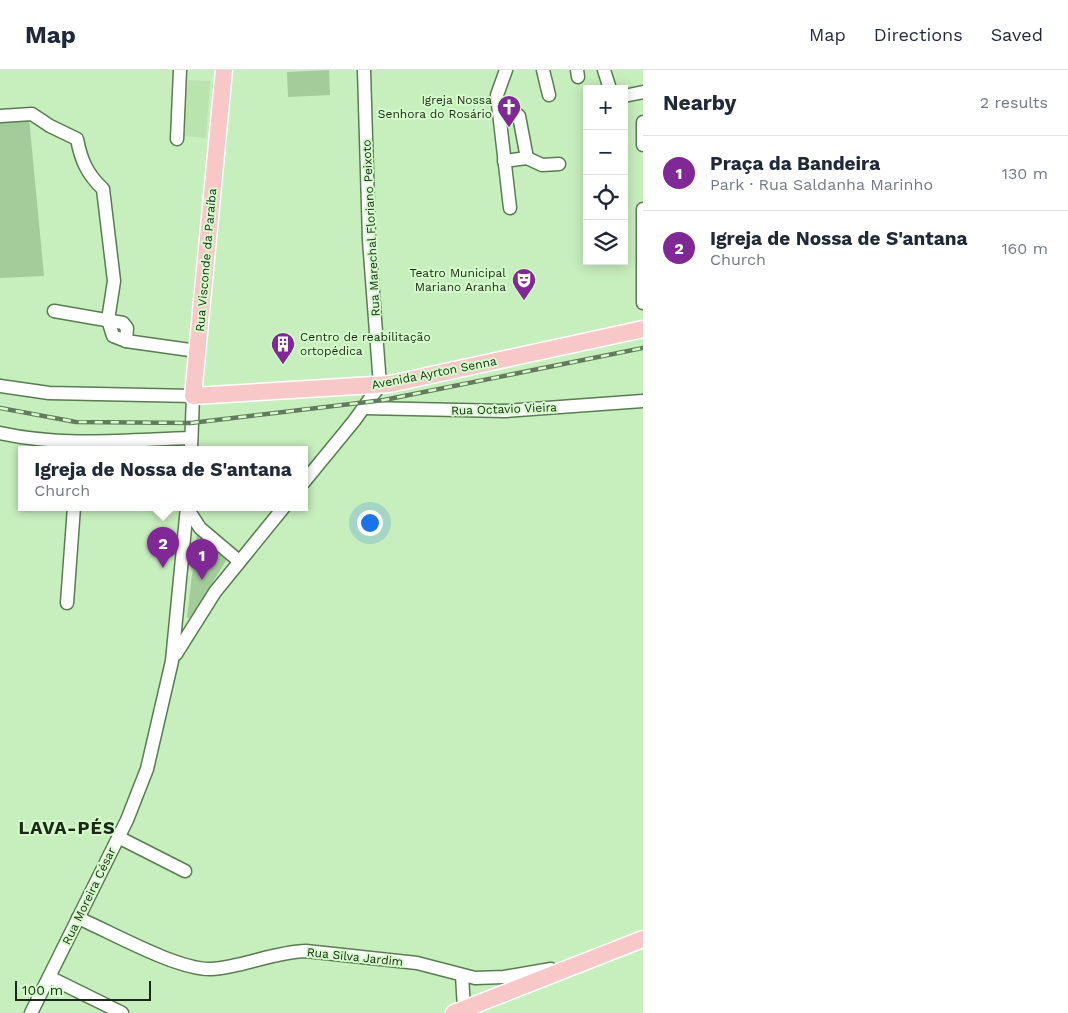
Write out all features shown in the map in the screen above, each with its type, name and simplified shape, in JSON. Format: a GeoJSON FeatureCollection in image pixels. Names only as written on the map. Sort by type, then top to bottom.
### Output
{"type":"FeatureCollection","features":[{"type":"Feature","properties":{"kind":"main road","name":"Rua Visconde da Paraíba"},"geometry":{"type":"LineString","coordinates":[[193,396],[224,70]]}},
{"type":"Feature","properties":{"kind":"main road","name":"Avenida Ayrton Senna"},"geometry":{"type":"LineString","coordinates":[[193,396],[380,385],[643,329]]}},
{"type":"Feature","properties":{"kind":"main road"},"geometry":{"type":"LineString","coordinates":[[459,1011],[643,939]]}},
{"type":"Feature","properties":{"kind":"street"},"geometry":{"type":"LineString","coordinates":[[177,139],[180,70]]}},
{"type":"Feature","properties":{"kind":"street","name":"Rua Marechal Floriano Peixoto"},"geometry":{"type":"LineString","coordinates":[[364,70],[369,240],[380,385]]}},
{"type":"Feature","properties":{"kind":"street"},"geometry":{"type":"LineString","coordinates":[[506,70],[497,95],[510,208]]}},
{"type":"Feature","properties":{"kind":"street"},"geometry":{"type":"LineString","coordinates":[[543,70],[549,95]]}},
{"type":"Feature","properties":{"kind":"street"},"geometry":{"type":"LineString","coordinates":[[604,70],[609,85]]}},
{"type":"Feature","properties":{"kind":"street"},"geometry":{"type":"LineString","coordinates":[[628,95],[643,92]]}},
{"type":"Feature","properties":{"kind":"street"},"geometry":{"type":"LineString","coordinates":[[499,111],[513,111],[519,116],[527,158]]}},
{"type":"Feature","properties":{"kind":"street"},"geometry":{"type":"LineString","coordinates":[[0,116],[32,114],[50,126],[77,139],[82,162],[93,180],[103,189],[114,281],[108,320]]}},
{"type":"Feature","properties":{"kind":"street"},"geometry":{"type":"LineString","coordinates":[[643,122],[643,145]]}},
{"type":"Feature","properties":{"kind":"street"},"geometry":{"type":"LineString","coordinates":[[504,161],[527,158],[542,166],[559,164]]}},
{"type":"Feature","properties":{"kind":"street"},"geometry":{"type":"LineString","coordinates":[[643,209],[643,303]]}},
{"type":"Feature","properties":{"kind":"street"},"geometry":{"type":"LineString","coordinates":[[54,312],[125,324],[128,328],[126,341],[197,351]]}},
{"type":"Feature","properties":{"kind":"street"},"geometry":{"type":"LineString","coordinates":[[0,384],[13,388],[49,393],[193,396]]}},
{"type":"Feature","properties":{"kind":"street"},"geometry":{"type":"LineString","coordinates":[[308,477],[365,408],[380,385]]}},
{"type":"Feature","properties":{"kind":"street","name":"Rua Visconde da Paraíba"},"geometry":{"type":"LineString","coordinates":[[191,444],[193,396]]}},
{"type":"Feature","properties":{"kind":"street","name":"Rua Octavio Vieira"},"geometry":{"type":"LineString","coordinates":[[365,408],[505,411],[643,401]]}},
{"type":"Feature","properties":{"kind":"street"},"geometry":{"type":"LineString","coordinates":[[0,433],[79,446],[191,444]]}},
{"type":"Feature","properties":{"kind":"street"},"geometry":{"type":"LineString","coordinates":[[68,603],[74,511]]}},
{"type":"Feature","properties":{"kind":"street"},"geometry":{"type":"LineString","coordinates":[[172,661],[187,511]]}},
{"type":"Feature","properties":{"kind":"street"},"geometry":{"type":"LineString","coordinates":[[189,511],[200,528],[239,561]]}},
{"type":"Feature","properties":{"kind":"street"},"geometry":{"type":"LineString","coordinates":[[172,661],[200,614],[239,561],[281,511]]}},
{"type":"Feature","properties":{"kind":"street"},"geometry":{"type":"LineString","coordinates":[[186,534],[200,528]]}},
{"type":"Feature","properties":{"kind":"street","name":"Rua Moreira César"},"geometry":{"type":"LineString","coordinates":[[31,1013],[118,837],[147,768],[172,661]]}},
{"type":"Feature","properties":{"kind":"street"},"geometry":{"type":"LineString","coordinates":[[118,837],[185,871]]}},
{"type":"Feature","properties":{"kind":"street","name":"Rua Silva Jardim"},"geometry":{"type":"LineString","coordinates":[[78,918],[159,954],[197,968],[221,968],[291,951],[306,951],[417,963],[462,975],[484,978],[529,973],[595,957]]}},
{"type":"Feature","properties":{"kind":"street"},"geometry":{"type":"LineString","coordinates":[[459,1011],[462,975]]}},
{"type":"Feature","properties":{"kind":"street"},"geometry":{"type":"LineString","coordinates":[[49,977],[122,1013]]}},
{"type":"Feature","properties":{"kind":"shaded area"},"geometry":{"type":"Polygon","coordinates":[[[329,70],[330,95],[288,97],[287,72],[329,70]]]}},
{"type":"Feature","properties":{"kind":"shaded area"},"geometry":{"type":"Polygon","coordinates":[[[188,80],[210,81],[206,138],[184,136],[188,80]]]}},
{"type":"Feature","properties":{"kind":"shaded area"},"geometry":{"type":"Polygon","coordinates":[[[29,118],[44,276],[0,278],[0,120],[29,118]]]}},
{"type":"Feature","properties":{"kind":"shaded area"},"geometry":{"type":"Polygon","coordinates":[[[197,534],[227,559],[190,619],[187,617],[197,534]]]}},
{"type":"Feature","properties":{"kind":"railway"},"geometry":{"type":"LineString","coordinates":[[0,408],[76,422],[191,423],[384,400],[643,348]]}},
{"type":"Feature","properties":{"kind":"place","name":"Igreja Nossa Senhora do Rosário"},"geometry":{"type":"Point","coordinates":[509,128]}},
{"type":"Feature","properties":{"kind":"place","name":"Teatro Municipal Mariano Aranha"},"geometry":{"type":"Point","coordinates":[524,301]}},
{"type":"Feature","properties":{"kind":"place","name":"Centro de reabilitação ortopédica"},"geometry":{"type":"Point","coordinates":[283,365]}},
{"type":"Feature","properties":{"kind":"place","name":"Igreja de Nossa de S'antana"},"geometry":{"type":"Point","coordinates":[163,568]}},
{"type":"Feature","properties":{"kind":"place","name":"Praça da Bandeira"},"geometry":{"type":"Point","coordinates":[202,580]}},
{"type":"Feature","properties":{"kind":"district","name":"LAVA-PÉS"},"geometry":{"type":"Point","coordinates":[67,827]}}]}
